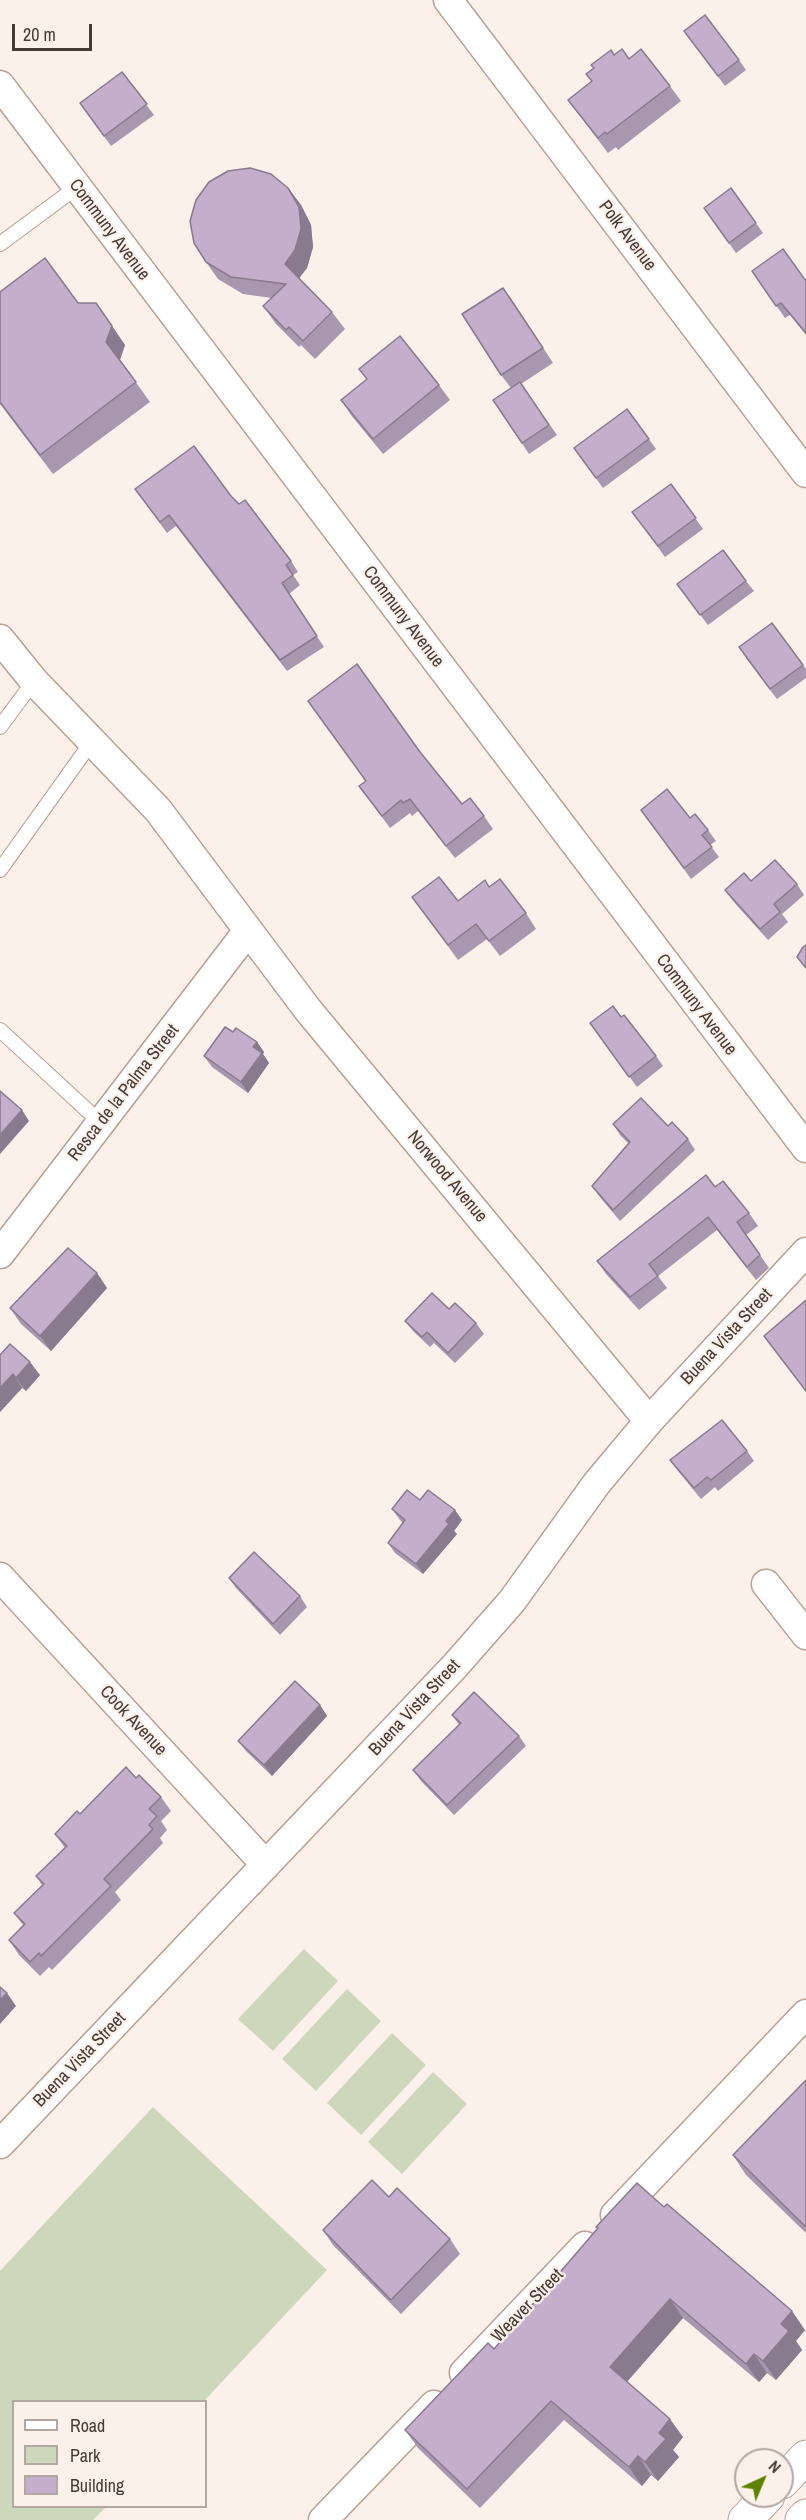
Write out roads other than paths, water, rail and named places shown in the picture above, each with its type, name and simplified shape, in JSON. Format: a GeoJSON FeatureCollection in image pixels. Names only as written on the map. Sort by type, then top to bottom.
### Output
{"type":"FeatureCollection","features":[{"type":"Feature","properties":{"kind":"main road"},"geometry":{"type":"LineString","coordinates":[[794,2470],[806,2457]]}},
{"type":"Feature","properties":{"kind":"main road"},"geometry":{"type":"LineString","coordinates":[[745,2520],[756,2508]]}},
{"type":"Feature","properties":{"kind":"main road"},"geometry":{"type":"LineString","coordinates":[[802,2520],[806,2516]]}},
{"type":"Feature","properties":{"kind":"street","name":"Polk Avenue"},"geometry":{"type":"LineString","coordinates":[[448,0],[806,473]]}},
{"type":"Feature","properties":{"kind":"street","name":"Communy Avenue"},"geometry":{"type":"LineString","coordinates":[[0,85],[806,1148]]}},
{"type":"Feature","properties":{"kind":"street","name":"Norwood Avenue"},"geometry":{"type":"LineString","coordinates":[[0,639],[34,681],[158,810],[248,932],[649,1421]]}},
{"type":"Feature","properties":{"kind":"street","name":"Resca de la Palma Street"},"geometry":{"type":"LineString","coordinates":[[0,1254],[248,932]]}},
{"type":"Feature","properties":{"kind":"street","name":"Buena Vista Street"},"geometry":{"type":"LineString","coordinates":[[0,2144],[454,1667],[512,1601],[597,1483],[649,1421],[806,1252]]}},
{"type":"Feature","properties":{"kind":"street","name":"Cook Avenue"},"geometry":{"type":"LineString","coordinates":[[0,1577],[266,1865]]}},
{"type":"Feature","properties":{"kind":"street"},"geometry":{"type":"LineString","coordinates":[[766,1584],[806,1635]]}},
{"type":"Feature","properties":{"kind":"street","name":"Weaver Street"},"geometry":{"type":"LineString","coordinates":[[323,2520],[806,2014]]}},
{"type":"Feature","properties":{"kind":"lane"},"geometry":{"type":"LineString","coordinates":[[0,244],[77,187]]}},
{"type":"Feature","properties":{"kind":"lane"},"geometry":{"type":"LineString","coordinates":[[0,728],[34,681]]}},
{"type":"Feature","properties":{"kind":"lane"},"geometry":{"type":"LineString","coordinates":[[0,870],[93,740]]}},
{"type":"Feature","properties":{"kind":"lane"},"geometry":{"type":"LineString","coordinates":[[0,1030],[101,1123]]}}]}
